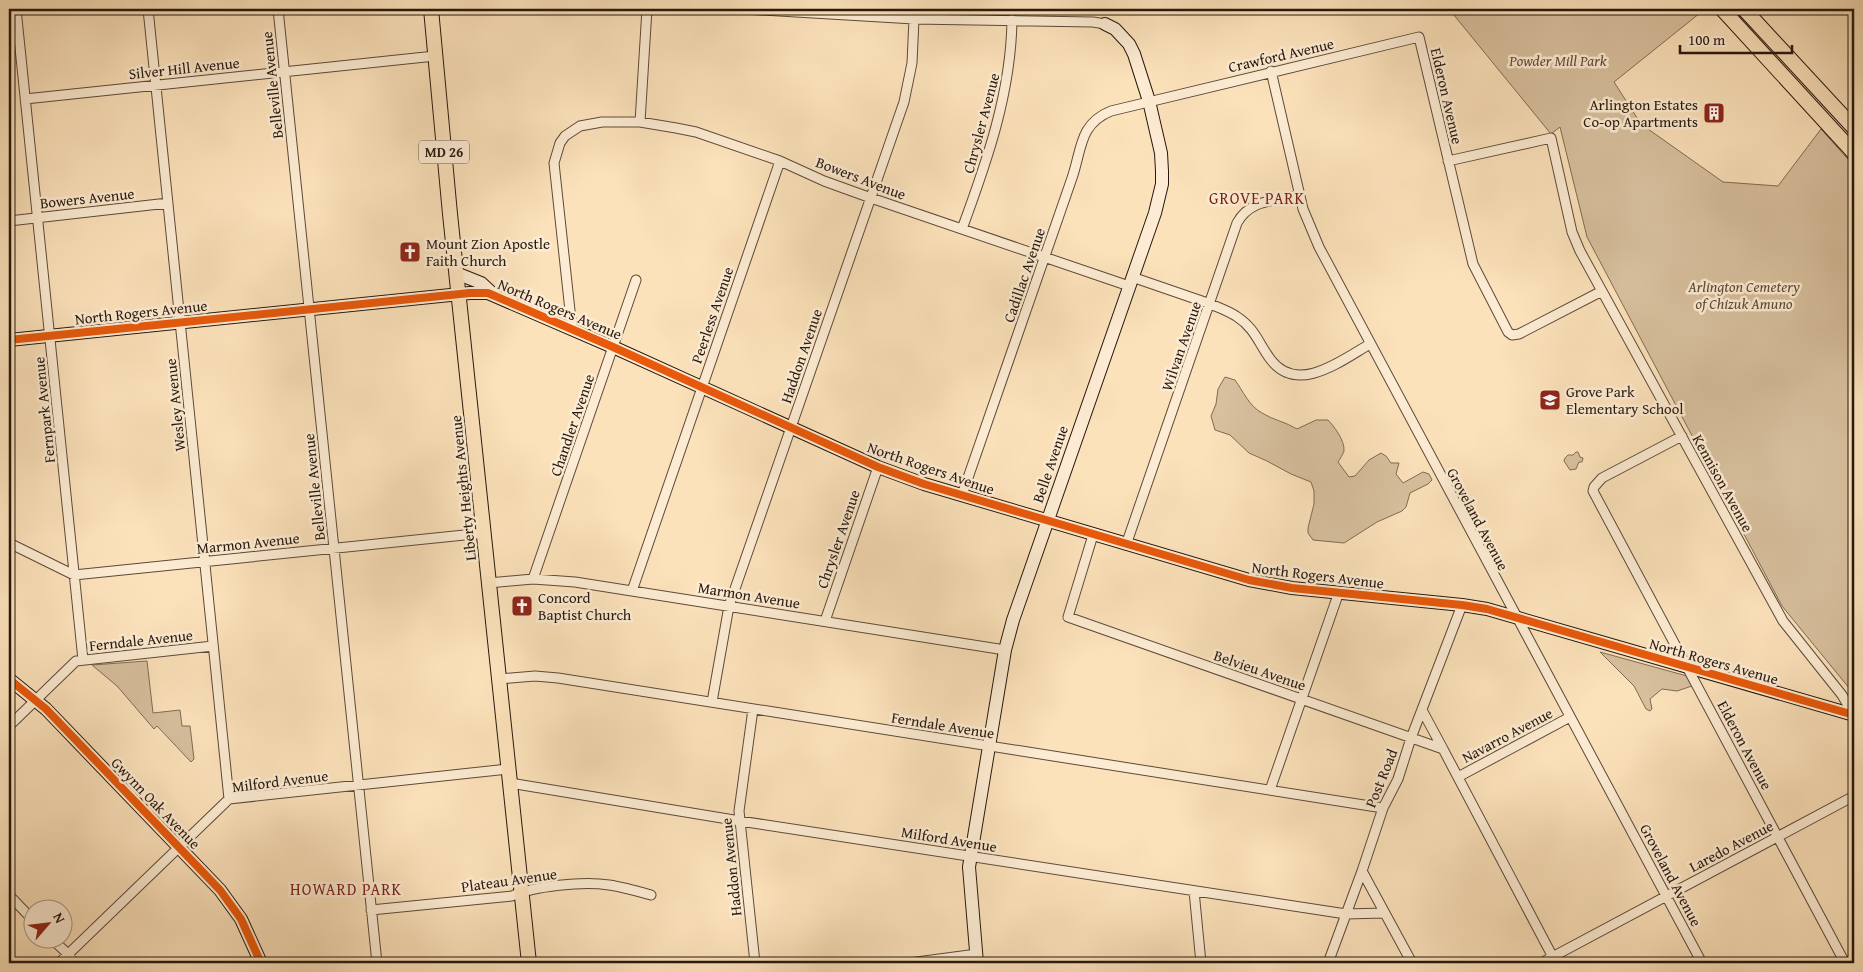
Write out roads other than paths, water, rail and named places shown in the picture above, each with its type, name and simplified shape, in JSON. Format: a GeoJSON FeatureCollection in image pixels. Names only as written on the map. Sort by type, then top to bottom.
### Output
{"type":"FeatureCollection","features":[{"type":"Feature","properties":{"kind":"main road","name":"Liberty Heights Avenue"},"geometry":{"type":"LineString","coordinates":[[431,9],[456,273],[529,963]]}},
{"type":"Feature","properties":{"kind":"main road"},"geometry":{"type":"LineString","coordinates":[[1722,9],[1854,153]]}},
{"type":"Feature","properties":{"kind":"main road"},"geometry":{"type":"LineString","coordinates":[[1744,9],[1854,128]]}},
{"type":"Feature","properties":{"kind":"street","name":"Fernpark Avenue"},"geometry":{"type":"LineString","coordinates":[[16,9],[83,660]]}},
{"type":"Feature","properties":{"kind":"street","name":"Wesley Avenue"},"geometry":{"type":"LineString","coordinates":[[148,9],[229,799]]}},
{"type":"Feature","properties":{"kind":"street","name":"Belleville Avenue"},"geometry":{"type":"LineString","coordinates":[[278,9],[377,963]]}},
{"type":"Feature","properties":{"kind":"street"},"geometry":{"type":"LineString","coordinates":[[640,122],[647,9]]}},
{"type":"Feature","properties":{"kind":"street"},"geometry":{"type":"LineString","coordinates":[[744,9],[914,19],[1093,22],[1105,24]]}},
{"type":"Feature","properties":{"kind":"street","name":"Haddon Avenue"},"geometry":{"type":"LineString","coordinates":[[712,702],[729,606],[871,198],[907,88],[912,63],[914,19]]}},
{"type":"Feature","properties":{"kind":"street","name":"Chrysler Avenue"},"geometry":{"type":"LineString","coordinates":[[962,229],[996,131],[1009,70],[1012,20]]}},
{"type":"Feature","properties":{"kind":"street","name":"Belle Avenue"},"geometry":{"type":"LineString","coordinates":[[977,959],[969,875],[1005,650],[1155,213],[1162,184],[1161,154],[1149,101],[1134,54],[1129,44],[1115,29],[1105,24]]}},
{"type":"Feature","properties":{"kind":"street","name":"Crawford Avenue"},"geometry":{"type":"LineString","coordinates":[[1149,101],[1419,37]]}},
{"type":"Feature","properties":{"kind":"street","name":"Elderon Avenue"},"geometry":{"type":"LineString","coordinates":[[1419,37],[1473,264],[1508,332],[1512,335],[1519,334],[1602,291]]}},
{"type":"Feature","properties":{"kind":"street","name":"Silver Hill Avenue"},"geometry":{"type":"LineString","coordinates":[[25,98],[435,56]]}},
{"type":"Feature","properties":{"kind":"street","name":"Groveland Avenue"},"geometry":{"type":"LineString","coordinates":[[1271,71],[1300,195],[1312,234],[1702,963]]}},
{"type":"Feature","properties":{"kind":"street","name":"Cadillac Avenue"},"geometry":{"type":"LineString","coordinates":[[962,495],[1075,171],[1085,132],[1100,115],[1149,101]]}},
{"type":"Feature","properties":{"kind":"street","name":"Bowers Avenue"},"geometry":{"type":"LineString","coordinates":[[572,329],[554,163],[560,143],[565,136],[580,126],[602,122],[640,122],[696,132],[780,161],[824,181],[871,198],[1045,257],[1226,310],[1246,324],[1260,340],[1271,360],[1276,365],[1282,370],[1297,376],[1323,370],[1370,344]]}},
{"type":"Feature","properties":{"kind":"street","name":"Kennison Avenue"},"geometry":{"type":"LineString","coordinates":[[1448,161],[1551,138],[1572,232],[1580,251],[1783,621],[1842,695],[1854,715]]}},
{"type":"Feature","properties":{"kind":"street","name":"Peerless Avenue"},"geometry":{"type":"LineString","coordinates":[[632,591],[780,161]]}},
{"type":"Feature","properties":{"kind":"street","name":"Wilvan Avenue"},"geometry":{"type":"LineString","coordinates":[[1126,545],[1237,223],[1245,211],[1256,205],[1300,195]]}},
{"type":"Feature","properties":{"kind":"street","name":"Bowers Avenue"},"geometry":{"type":"LineString","coordinates":[[9,221],[168,203]]}},
{"type":"Feature","properties":{"kind":"street"},"geometry":{"type":"LineString","coordinates":[[456,273],[481,283],[494,294]]}},
{"type":"Feature","properties":{"kind":"street","name":"Chandler Avenue"},"geometry":{"type":"LineString","coordinates":[[533,579],[636,280]]}},
{"type":"Feature","properties":{"kind":"street","name":"North Rogers Avenue"},"geometry":{"type":"LineString","coordinates":[[9,340],[459,294],[483,292],[494,294],[878,467],[962,495],[1249,580],[1292,588],[1462,605],[1516,617],[1854,715]]}},
{"type":"Feature","properties":{"kind":"street","name":"Elderon Avenue"},"geometry":{"type":"LineString","coordinates":[[1682,436],[1602,478],[1594,486],[1596,496],[1845,963]]}},
{"type":"Feature","properties":{"kind":"street","name":"Chrysler Avenue"},"geometry":{"type":"LineString","coordinates":[[825,621],[878,467]]}},
{"type":"Feature","properties":{"kind":"street","name":"Marmon Avenue"},"geometry":{"type":"LineString","coordinates":[[74,575],[484,533]]}},
{"type":"Feature","properties":{"kind":"street","name":"Belvieu Avenue"},"geometry":{"type":"LineString","coordinates":[[1093,535],[1068,617],[1443,749]]}},
{"type":"Feature","properties":{"kind":"street"},"geometry":{"type":"LineString","coordinates":[[9,543],[74,575]]}},
{"type":"Feature","properties":{"kind":"street","name":"Marmon Avenue"},"geometry":{"type":"LineString","coordinates":[[489,583],[533,579],[561,580],[1005,650]]}},
{"type":"Feature","properties":{"kind":"street"},"geometry":{"type":"LineString","coordinates":[[1270,790],[1339,592]]}},
{"type":"Feature","properties":{"kind":"street","name":"Post Road"},"geometry":{"type":"LineString","coordinates":[[1328,963],[1383,808],[1398,779],[1411,738],[1462,605]]}},
{"type":"Feature","properties":{"kind":"street","name":"Ferndale Avenue"},"geometry":{"type":"LineString","coordinates":[[9,726],[76,661],[213,646]]}},
{"type":"Feature","properties":{"kind":"street","name":"Ferndale Avenue"},"geometry":{"type":"LineString","coordinates":[[499,679],[535,676],[558,678],[1383,808]]}},
{"type":"Feature","properties":{"kind":"street","name":"Gwynn Oak Avenue"},"geometry":{"type":"LineString","coordinates":[[9,679],[36,700],[220,890],[241,919],[261,963]]}},
{"type":"Feature","properties":{"kind":"street","name":"Haddon Avenue"},"geometry":{"type":"LineString","coordinates":[[753,709],[739,811],[754,963]]}},
{"type":"Feature","properties":{"kind":"street"},"geometry":{"type":"LineString","coordinates":[[1422,710],[1555,960]]}},
{"type":"Feature","properties":{"kind":"street","name":"Navarro Avenue"},"geometry":{"type":"LineString","coordinates":[[1458,777],[1570,717]]}},
{"type":"Feature","properties":{"kind":"street","name":"Milford Avenue"},"geometry":{"type":"LineString","coordinates":[[59,963],[229,799],[358,785],[509,776],[740,821],[1346,914],[1384,913]]}},
{"type":"Feature","properties":{"kind":"street","name":"Laredo Avenue"},"geometry":{"type":"LineString","coordinates":[[1541,963],[1555,960],[1666,896],[1854,796]]}},
{"type":"Feature","properties":{"kind":"street"},"geometry":{"type":"LineString","coordinates":[[1362,870],[1412,963]]}},
{"type":"Feature","properties":{"kind":"street","name":"Plateau Avenue"},"geometry":{"type":"LineString","coordinates":[[371,910],[512,896],[532,889],[601,884],[628,888],[651,895]]}},
{"type":"Feature","properties":{"kind":"street"},"geometry":{"type":"LineString","coordinates":[[1194,892],[1201,963]]}},
{"type":"Feature","properties":{"kind":"street"},"geometry":{"type":"LineString","coordinates":[[9,895],[22,909]]}},
{"type":"Feature","properties":{"kind":"street"},"geometry":{"type":"LineString","coordinates":[[64,950],[74,963]]}},
{"type":"Feature","properties":{"kind":"street"},"geometry":{"type":"LineString","coordinates":[[909,963],[977,959]]}},
{"type":"Feature","properties":{"kind":"place","name":"Arlington Estates Co-op Apartments"},"geometry":{"type":"Point","coordinates":[1714,113]}},
{"type":"Feature","properties":{"kind":"place","name":"Mount Zion Apostle Faith Church"},"geometry":{"type":"Point","coordinates":[410,252]}},
{"type":"Feature","properties":{"kind":"place","name":"Grove Park Elementary School"},"geometry":{"type":"Point","coordinates":[1550,400]}},
{"type":"Feature","properties":{"kind":"place","name":"Concord Baptist Church"},"geometry":{"type":"Point","coordinates":[522,606]}},
{"type":"Feature","properties":{"kind":"district","name":"GROVE PARK"},"geometry":{"type":"Point","coordinates":[1257,198]}},
{"type":"Feature","properties":{"kind":"district","name":"HOWARD PARK"},"geometry":{"type":"Point","coordinates":[346,889]}},
{"type":"Feature","properties":{"kind":"park label","name":"Powder Mill Park"},"geometry":{"type":"Point","coordinates":[1558,60]}},
{"type":"Feature","properties":{"kind":"park label","name":"Arlington Cemetery of Chizuk Amuno"},"geometry":{"type":"Point","coordinates":[1744,294]}}]}
